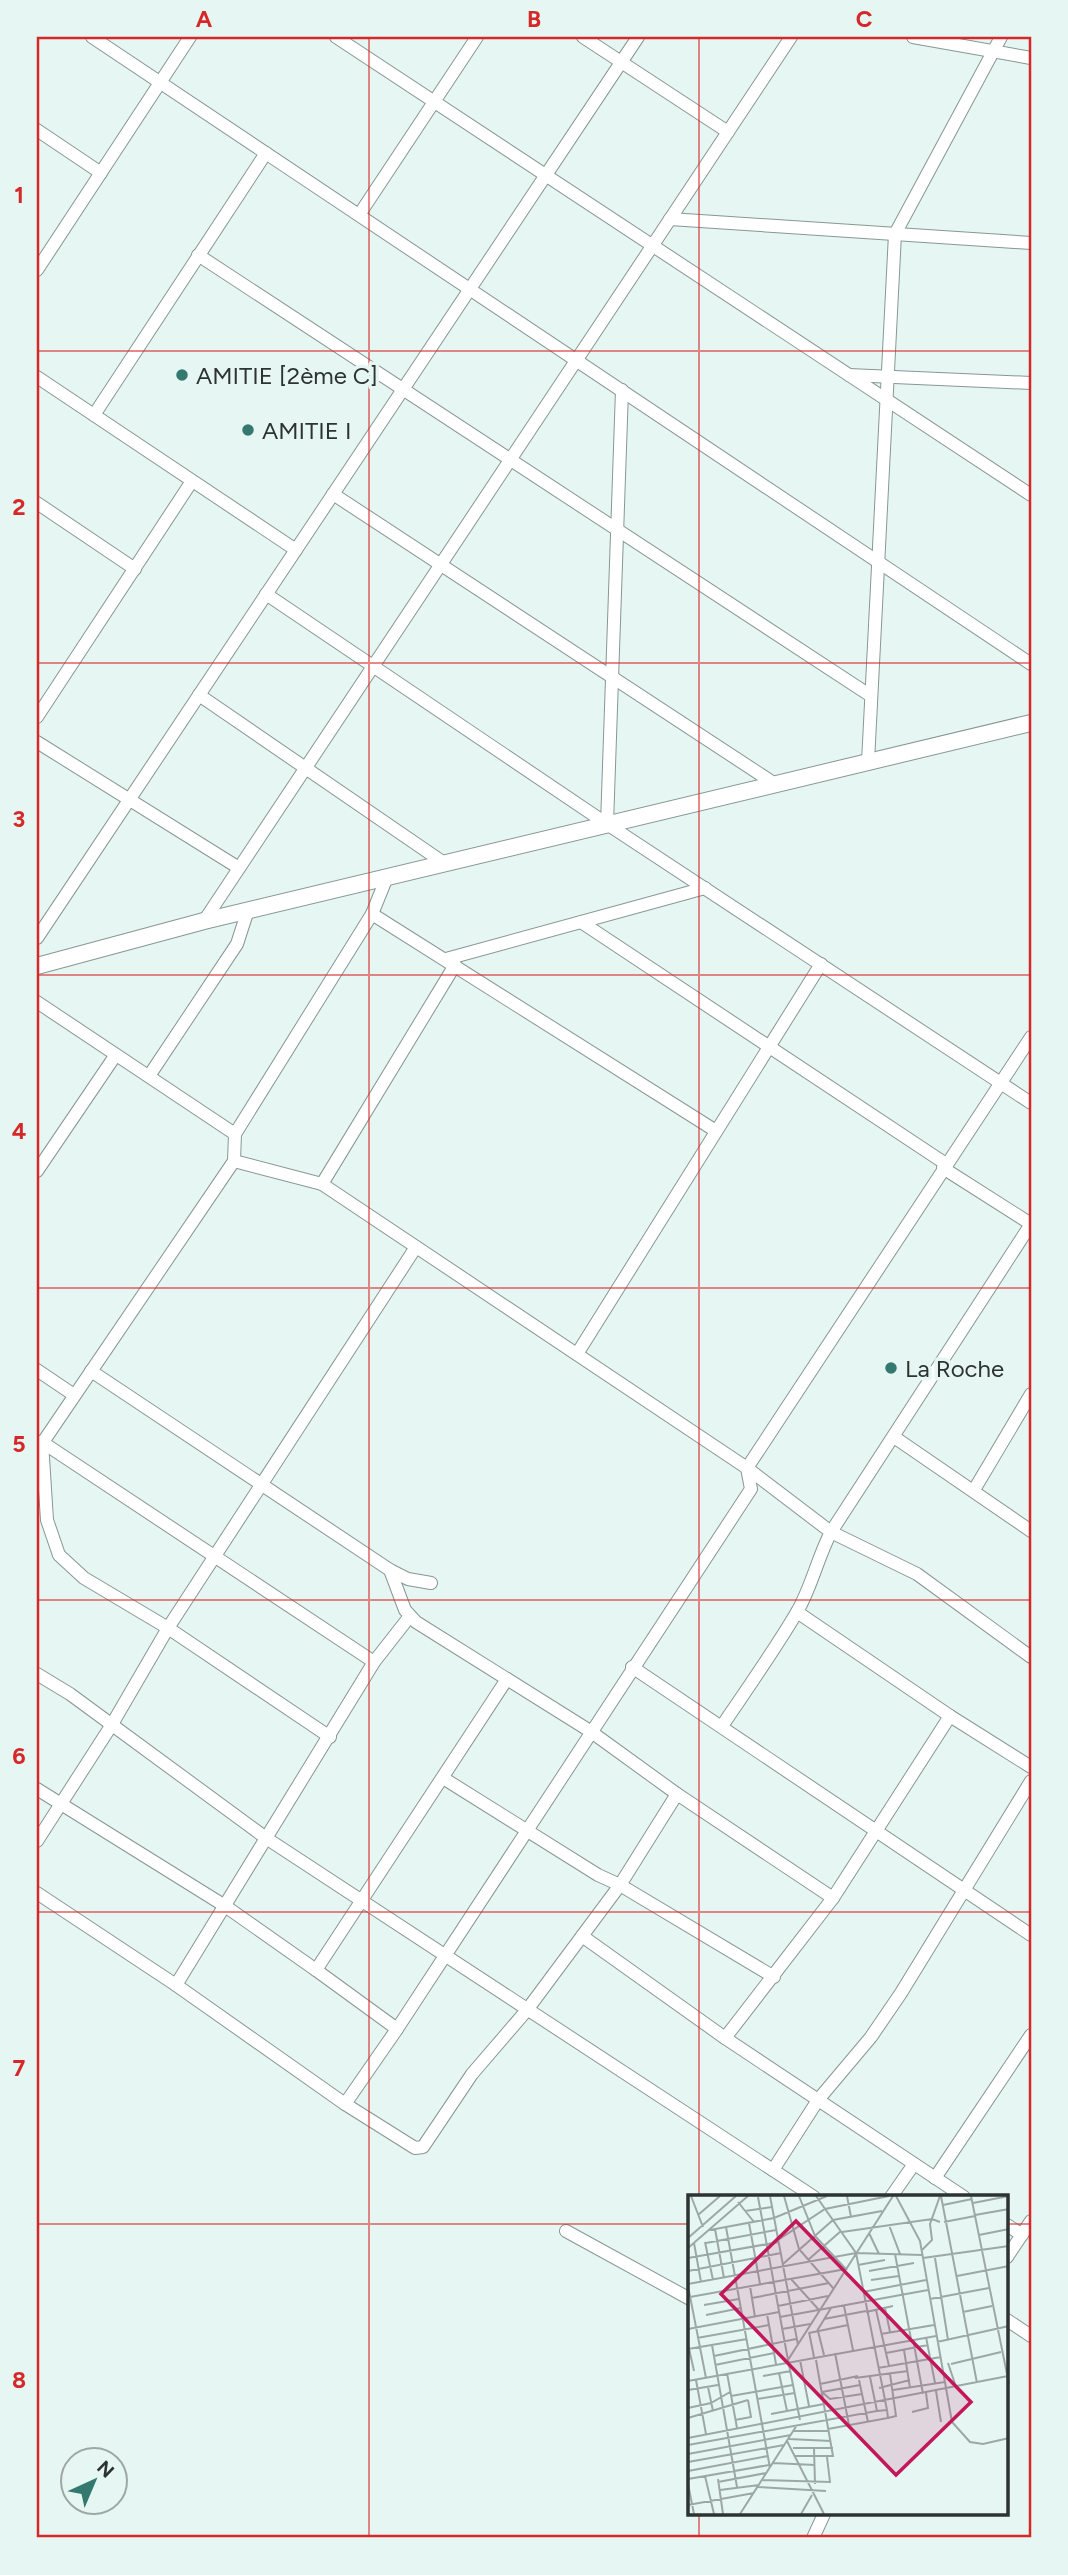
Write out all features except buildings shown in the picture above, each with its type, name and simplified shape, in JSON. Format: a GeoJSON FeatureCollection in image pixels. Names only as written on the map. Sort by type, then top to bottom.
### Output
{"type":"FeatureCollection","features":[{"type":"Feature","properties":{"kind":"street"},"geometry":{"type":"LineString","coordinates":[[92,37],[1031,664]]}},
{"type":"Feature","properties":{"kind":"street"},"geometry":{"type":"LineString","coordinates":[[37,270],[190,37]]}},
{"type":"Feature","properties":{"kind":"street"},"geometry":{"type":"LineString","coordinates":[[336,37],[1031,495]]}},
{"type":"Feature","properties":{"kind":"street"},"geometry":{"type":"LineString","coordinates":[[359,215],[477,37]]}},
{"type":"Feature","properties":{"kind":"street"},"geometry":{"type":"LineString","coordinates":[[583,37],[728,132]]}},
{"type":"Feature","properties":{"kind":"street"},"geometry":{"type":"LineString","coordinates":[[37,938],[638,37]]}},
{"type":"Feature","properties":{"kind":"street"},"geometry":{"type":"LineString","coordinates":[[204,921],[791,37]]}},
{"type":"Feature","properties":{"kind":"street"},"geometry":{"type":"LineString","coordinates":[[913,37],[1031,58]]}},
{"type":"Feature","properties":{"kind":"street"},"geometry":{"type":"LineString","coordinates":[[868,762],[895,234],[1001,37]]}},
{"type":"Feature","properties":{"kind":"street"},"geometry":{"type":"LineString","coordinates":[[37,130],[101,173]]}},
{"type":"Feature","properties":{"kind":"street"},"geometry":{"type":"LineString","coordinates":[[94,415],[266,153]]}},
{"type":"Feature","properties":{"kind":"street"},"geometry":{"type":"LineString","coordinates":[[670,219],[1031,243]]}},
{"type":"Feature","properties":{"kind":"street"},"geometry":{"type":"LineString","coordinates":[[37,245],[48,253]]}},
{"type":"Feature","properties":{"kind":"street"},"geometry":{"type":"LineString","coordinates":[[198,255],[871,696]]}},
{"type":"Feature","properties":{"kind":"street"},"geometry":{"type":"LineString","coordinates":[[849,375],[1031,383]]}},
{"type":"Feature","properties":{"kind":"street"},"geometry":{"type":"LineString","coordinates":[[37,377],[296,550]]}},
{"type":"Feature","properties":{"kind":"street"},"geometry":{"type":"LineString","coordinates":[[607,824],[622,390]]}},
{"type":"Feature","properties":{"kind":"street"},"geometry":{"type":"LineString","coordinates":[[37,717],[192,481]]}},
{"type":"Feature","properties":{"kind":"street"},"geometry":{"type":"LineString","coordinates":[[333,494],[775,784]]}},
{"type":"Feature","properties":{"kind":"street"},"geometry":{"type":"LineString","coordinates":[[37,503],[135,569]]}},
{"type":"Feature","properties":{"kind":"street"},"geometry":{"type":"LineString","coordinates":[[266,594],[607,824],[1031,1102]]}},
{"type":"Feature","properties":{"kind":"street"},"geometry":{"type":"LineString","coordinates":[[199,695],[444,863]]}},
{"type":"Feature","properties":{"kind":"street"},"geometry":{"type":"LineString","coordinates":[[37,966],[248,910],[1031,723]]}},
{"type":"Feature","properties":{"kind":"street"},"geometry":{"type":"LineString","coordinates":[[37,741],[239,868]]}},
{"type":"Feature","properties":{"kind":"street"},"geometry":{"type":"LineString","coordinates":[[330,1737],[168,1628],[84,1578],[59,1555],[47,1520],[40,1447],[234,1161],[235,1133],[372,914],[387,877]]}},
{"type":"Feature","properties":{"kind":"street"},"geometry":{"type":"LineString","coordinates":[[322,1184],[450,962],[705,888]]}},
{"type":"Feature","properties":{"kind":"street"},"geometry":{"type":"LineString","coordinates":[[149,1076],[237,944],[248,910]]}},
{"type":"Feature","properties":{"kind":"street"},"geometry":{"type":"LineString","coordinates":[[372,914],[716,1131]]}},
{"type":"Feature","properties":{"kind":"street"},"geometry":{"type":"LineString","coordinates":[[581,922],[1031,1224],[831,1532],[819,1554],[816,1574],[797,1612],[722,1727]]}},
{"type":"Feature","properties":{"kind":"street"},"geometry":{"type":"LineString","coordinates":[[577,1354],[821,964]]}},
{"type":"Feature","properties":{"kind":"street"},"geometry":{"type":"LineString","coordinates":[[37,1002],[235,1133]]}},
{"type":"Feature","properties":{"kind":"street"},"geometry":{"type":"LineString","coordinates":[[345,2104],[751,1489],[747,1468],[1031,1037]]}},
{"type":"Feature","properties":{"kind":"street"},"geometry":{"type":"LineString","coordinates":[[37,1171],[115,1056]]}},
{"type":"Feature","properties":{"kind":"street"},"geometry":{"type":"LineString","coordinates":[[234,1161],[322,1184],[747,1468],[831,1532],[917,1574],[1031,1657]]}},
{"type":"Feature","properties":{"kind":"street"},"geometry":{"type":"LineString","coordinates":[[37,1841],[111,1726],[168,1628],[416,1247]]}},
{"type":"Feature","properties":{"kind":"street"},"geometry":{"type":"LineString","coordinates":[[37,1370],[74,1395]]}},
{"type":"Feature","properties":{"kind":"street"},"geometry":{"type":"LineString","coordinates":[[91,1371],[390,1570],[408,1579],[431,1583]]}},
{"type":"Feature","properties":{"kind":"street"},"geometry":{"type":"LineString","coordinates":[[974,1490],[1031,1394]]}},
{"type":"Feature","properties":{"kind":"street"},"geometry":{"type":"LineString","coordinates":[[1018,1414],[1031,1422]]}},
{"type":"Feature","properties":{"kind":"street"},"geometry":{"type":"LineString","coordinates":[[894,1437],[1031,1531]]}},
{"type":"Feature","properties":{"kind":"street"},"geometry":{"type":"LineString","coordinates":[[40,1447],[374,1662]]}},
{"type":"Feature","properties":{"kind":"street"},"geometry":{"type":"LineString","coordinates":[[390,1570],[405,1610],[410,1616],[590,1731],[677,1794],[833,1898]]}},
{"type":"Feature","properties":{"kind":"street"},"geometry":{"type":"LineString","coordinates":[[797,1612],[950,1716],[1031,1767]]}},
{"type":"Feature","properties":{"kind":"street"},"geometry":{"type":"LineString","coordinates":[[176,1985],[374,1662],[410,1616]]}},
{"type":"Feature","properties":{"kind":"street"},"geometry":{"type":"LineString","coordinates":[[632,1667],[1031,1935]]}},
{"type":"Feature","properties":{"kind":"street"},"geometry":{"type":"LineString","coordinates":[[37,1674],[71,1694],[266,1838],[773,2170],[798,2193]]}},
{"type":"Feature","properties":{"kind":"street"},"geometry":{"type":"LineString","coordinates":[[316,1970],[507,1679]]}},
{"type":"Feature","properties":{"kind":"street"},"geometry":{"type":"LineString","coordinates":[[725,2038],[833,1898],[950,1716]]}},
{"type":"Feature","properties":{"kind":"street"},"geometry":{"type":"LineString","coordinates":[[443,1778],[598,1875],[620,1885],[774,1977]]}},
{"type":"Feature","properties":{"kind":"street"},"geometry":{"type":"LineString","coordinates":[[773,2170],[818,2100],[871,2037],[893,2004],[1031,1781]]}},
{"type":"Feature","properties":{"kind":"street"},"geometry":{"type":"LineString","coordinates":[[37,1789],[225,1906],[397,2029]]}},
{"type":"Feature","properties":{"kind":"street"},"geometry":{"type":"LineString","coordinates":[[37,1893],[176,1985],[345,2104],[415,2148],[424,2147],[472,2074],[527,2010],[620,1885],[677,1794]]}},
{"type":"Feature","properties":{"kind":"street"},"geometry":{"type":"LineString","coordinates":[[582,1936],[725,2038],[961,2195]]}},
{"type":"Feature","properties":{"kind":"street"},"geometry":{"type":"LineString","coordinates":[[935,2178],[1031,2035]]}},
{"type":"Feature","properties":{"kind":"street"},"geometry":{"type":"LineString","coordinates":[[892,2195],[914,2164]]}},
{"type":"Feature","properties":{"kind":"street"},"geometry":{"type":"LineString","coordinates":[[1009,2254],[1031,2221]]}},
{"type":"Feature","properties":{"kind":"street"},"geometry":{"type":"LineString","coordinates":[[1009,2226],[1022,2235]]}},
{"type":"Feature","properties":{"kind":"street"},"geometry":{"type":"LineString","coordinates":[[566,2231],[688,2298]]}},
{"type":"Feature","properties":{"kind":"street"},"geometry":{"type":"LineString","coordinates":[[1009,2321],[1031,2336]]}},
{"type":"Feature","properties":{"kind":"street"},"geometry":{"type":"LineString","coordinates":[[813,2538],[823,2516]]}},
{"type":"Feature","properties":{"kind":"place","name":"AMITIE [2ème C]"},"geometry":{"type":"Point","coordinates":[182,375]}},
{"type":"Feature","properties":{"kind":"place","name":"AMITIE I"},"geometry":{"type":"Point","coordinates":[248,430]}},
{"type":"Feature","properties":{"kind":"place","name":"La Roche"},"geometry":{"type":"Point","coordinates":[891,1368]}}]}
